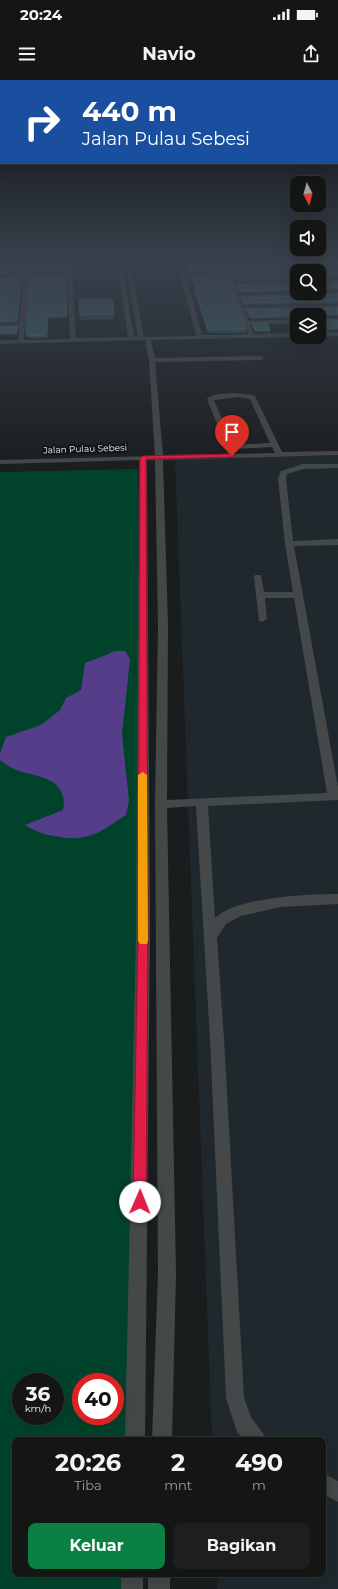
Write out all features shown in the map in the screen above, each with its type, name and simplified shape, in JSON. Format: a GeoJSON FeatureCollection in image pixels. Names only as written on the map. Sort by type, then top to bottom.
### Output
{"type":"FeatureCollection","features":[{"type":"Feature","properties":{"kind":"street"},"geometry":{"type":"LineString","coordinates":[[21,341],[22,333]]}},
{"type":"Feature","properties":{"kind":"street"},"geometry":{"type":"LineString","coordinates":[[73,333],[73,340]]}},
{"type":"Feature","properties":{"kind":"street"},"geometry":{"type":"LineString","coordinates":[[130,333],[131,339]]}},
{"type":"Feature","properties":{"kind":"street"},"geometry":{"type":"LineString","coordinates":[[142,333],[152,360],[159,457],[162,625],[161,804],[167,1273],[162,1437]]}},
{"type":"Feature","properties":{"kind":"street"},"geometry":{"type":"LineString","coordinates":[[199,333],[200,338]]}},
{"type":"Feature","properties":{"kind":"street"},"geometry":{"type":"LineString","coordinates":[[326,335],[338,334]]}},
{"type":"Feature","properties":{"kind":"street"},"geometry":{"type":"LineString","coordinates":[[0,342],[290,335]]}},
{"type":"Feature","properties":{"kind":"street"},"geometry":{"type":"LineString","coordinates":[[152,360],[261,358]]}},
{"type":"Feature","properties":{"kind":"street"},"geometry":{"type":"LineString","coordinates":[[232,456],[210,399],[211,398],[239,395],[253,397],[274,445],[280,454]]}},
{"type":"Feature","properties":{"kind":"street"},"geometry":{"type":"LineString","coordinates":[[229,447],[274,445]]}},
{"type":"Feature","properties":{"kind":"street","name":"Jalan Pulau Sebesi"},"geometry":{"type":"LineString","coordinates":[[0,462],[338,453]]}},
{"type":"Feature","properties":{"kind":"street"},"geometry":{"type":"LineString","coordinates":[[135,1437],[143,932],[143,458]]}},
{"type":"Feature","properties":{"kind":"street"},"geometry":{"type":"LineString","coordinates":[[161,804],[336,796],[289,544],[282,478],[284,472],[298,467],[338,466]]}},
{"type":"Feature","properties":{"kind":"street"},"geometry":{"type":"LineString","coordinates":[[289,544],[338,542]]}},
{"type":"Feature","properties":{"kind":"street"},"geometry":{"type":"LineString","coordinates":[[258,577],[262,619]]}},
{"type":"Feature","properties":{"kind":"street"},"geometry":{"type":"LineString","coordinates":[[260,595],[299,594]]}},
{"type":"Feature","properties":{"kind":"street"},"geometry":{"type":"LineString","coordinates":[[202,802],[217,1039],[235,1398],[244,1425],[254,1437]]}},
{"type":"Feature","properties":{"kind":"street"},"geometry":{"type":"LineString","coordinates":[[210,938],[217,925],[227,916],[242,911],[266,905],[338,899]]}},
{"type":"Feature","properties":{"kind":"street"},"geometry":{"type":"LineString","coordinates":[[326,1485],[338,1492]]}},
{"type":"Feature","properties":{"kind":"street"},"geometry":{"type":"LineString","coordinates":[[132,1577],[132,1589]]}},
{"type":"Feature","properties":{"kind":"street"},"geometry":{"type":"LineString","coordinates":[[159,1577],[159,1589]]}},
{"type":"Feature","properties":{"kind":"shaded area"},"geometry":{"type":"Polygon","coordinates":[[[338,455],[338,1589],[217,1589],[217,1577],[326,1577],[326,1437],[212,1437],[175,459],[338,455]]]}},
{"type":"Feature","properties":{"kind":"shaded area"},"geometry":{"type":"Polygon","coordinates":[[[114,651],[125,651],[130,659],[122,734],[129,801],[126,815],[108,827],[92,835],[84,837],[65,838],[35,831],[25,825],[63,810],[64,802],[62,793],[55,783],[44,778],[19,771],[6,765],[0,760],[0,754],[6,737],[41,725],[60,710],[66,698],[81,690],[85,663],[114,651]]]}},
{"type":"Feature","properties":{"kind":"green space"},"geometry":{"type":"Polygon","coordinates":[[[138,469],[139,1437],[12,1437],[12,1577],[139,1577],[140,1589],[0,1589],[0,472],[138,469]]]}},
{"type":"Feature","properties":{"kind":"building"},"geometry":{"type":"Polygon","coordinates":[[[28,333],[47,333],[47,335],[27,336],[28,333]]]}},
{"type":"Feature","properties":{"kind":"slow traffic"},"geometry":{"type":"LineString","coordinates":[[143,775],[143,941]]}},
{"type":"Feature","properties":{"kind":"route"},"geometry":{"type":"LineString","coordinates":[[140,1202],[143,932],[143,458],[232,456]]}}]}
